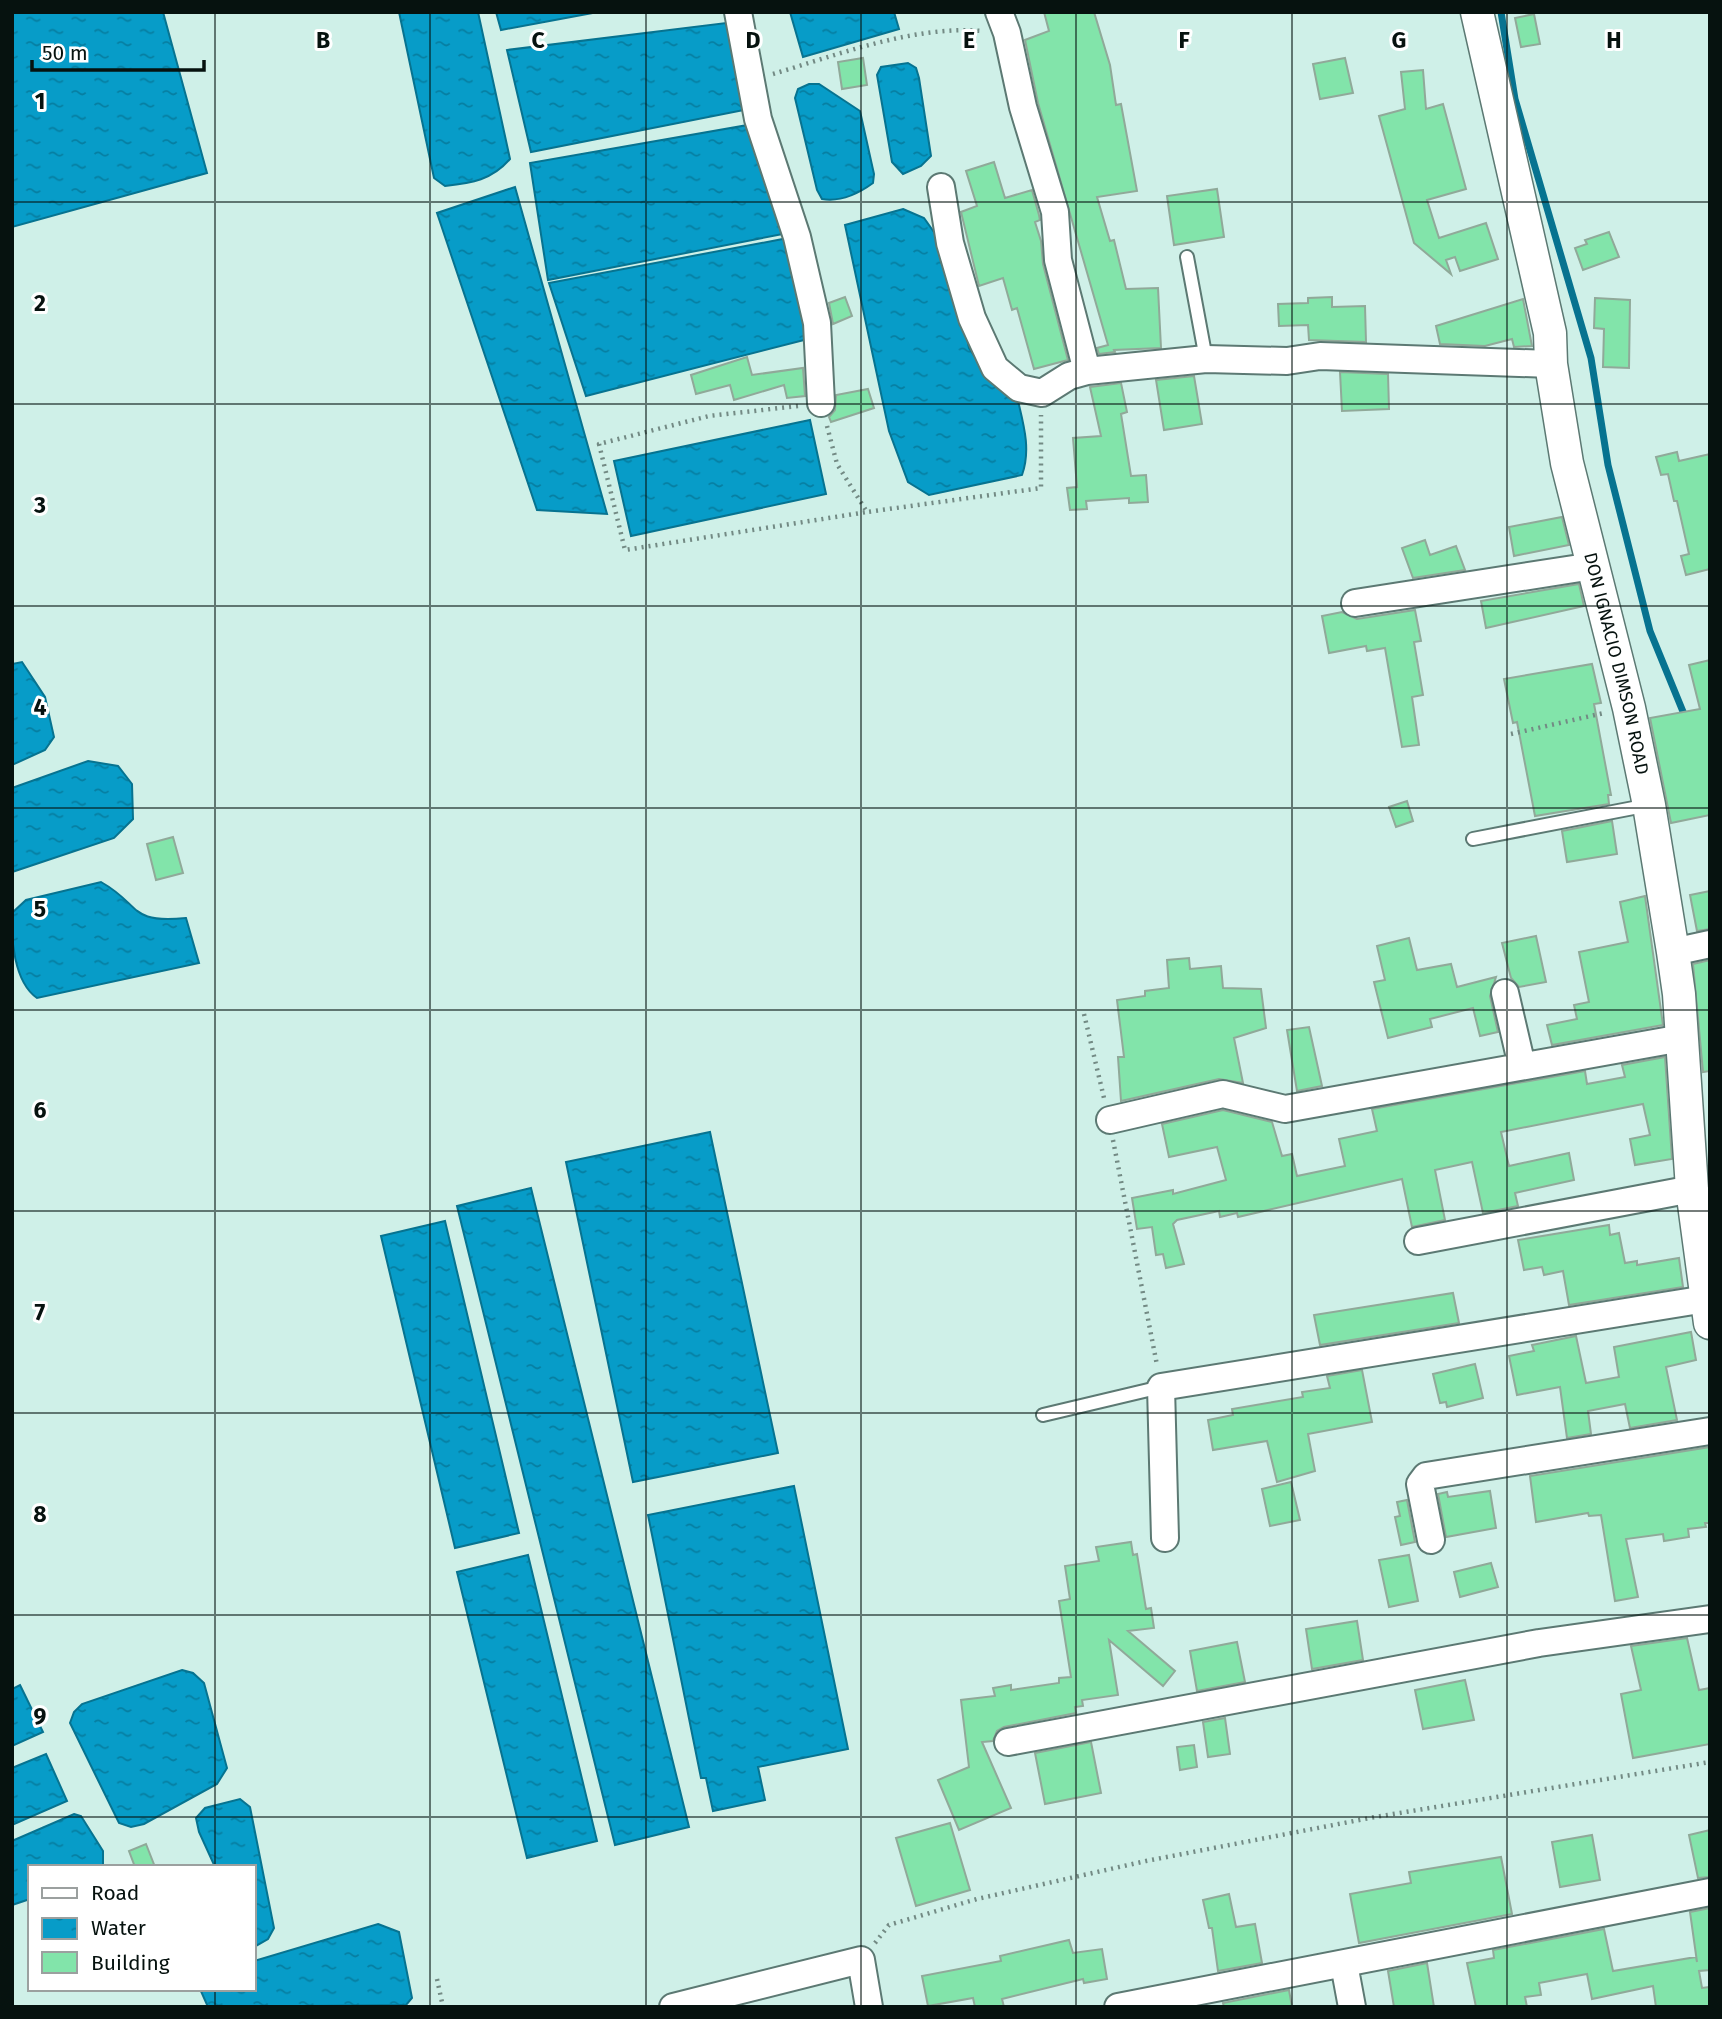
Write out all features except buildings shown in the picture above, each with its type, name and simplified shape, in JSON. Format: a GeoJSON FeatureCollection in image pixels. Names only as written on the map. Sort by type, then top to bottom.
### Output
{"type":"FeatureCollection","features":[{"type":"Feature","properties":{"kind":"street"},"geometry":{"type":"LineString","coordinates":[[738,12],[758,119],[797,237],[817,323],[821,403]]}},
{"type":"Feature","properties":{"kind":"street","name":"DON IGNACIO DIMSON ROAD"},"geometry":{"type":"LineString","coordinates":[[1477,12],[1550,333],[1551,363],[1567,463],[1629,708],[1649,805],[1673,952],[1692,1189],[1708,1311]]}},
{"type":"Feature","properties":{"kind":"street"},"geometry":{"type":"LineString","coordinates":[[1003,23],[1023,107],[1055,212],[1058,260],[1087,371]]}},
{"type":"Feature","properties":{"kind":"street"},"geometry":{"type":"LineString","coordinates":[[941,187],[950,243],[972,318],[995,368],[1019,388],[1042,393],[1069,376],[1087,371],[1206,359],[1287,361],[1320,356],[1551,363]]}},
{"type":"Feature","properties":{"kind":"street"},"geometry":{"type":"LineString","coordinates":[[1355,603],[1593,566]]}},
{"type":"Feature","properties":{"kind":"street"},"geometry":{"type":"LineString","coordinates":[[1673,952],[1710,944]]}},
{"type":"Feature","properties":{"kind":"street"},"geometry":{"type":"LineString","coordinates":[[1505,993],[1522,1066]]}},
{"type":"Feature","properties":{"kind":"street"},"geometry":{"type":"LineString","coordinates":[[1110,1120],[1223,1094],[1285,1109],[1682,1038]]}},
{"type":"Feature","properties":{"kind":"street"},"geometry":{"type":"LineString","coordinates":[[1418,1241],[1692,1189]]}},
{"type":"Feature","properties":{"kind":"street"},"geometry":{"type":"LineString","coordinates":[[1165,1538],[1161,1387],[1708,1311]]}},
{"type":"Feature","properties":{"kind":"street"},"geometry":{"type":"LineString","coordinates":[[1431,1540],[1420,1484],[1426,1476],[1710,1431]]}},
{"type":"Feature","properties":{"kind":"street"},"geometry":{"type":"LineString","coordinates":[[1008,1742],[1539,1643],[1710,1619]]}},
{"type":"Feature","properties":{"kind":"street"},"geometry":{"type":"LineString","coordinates":[[1118,2007],[1710,1892]]}},
{"type":"Feature","properties":{"kind":"street"},"geometry":{"type":"LineString","coordinates":[[673,2007],[861,1960],[869,2007]]}},
{"type":"Feature","properties":{"kind":"street"},"geometry":{"type":"LineString","coordinates":[[1344,1964],[1352,2007]]}},
{"type":"Feature","properties":{"kind":"lane"},"geometry":{"type":"LineString","coordinates":[[1187,257],[1206,359]]}},
{"type":"Feature","properties":{"kind":"lane"},"geometry":{"type":"LineString","coordinates":[[1473,839],[1649,805]]}},
{"type":"Feature","properties":{"kind":"lane"},"geometry":{"type":"LineString","coordinates":[[1043,1415],[1161,1387]]}},
{"type":"Feature","properties":{"kind":"path"},"geometry":{"type":"LineString","coordinates":[[752,80],[856,49],[953,28],[1003,23]]}},
{"type":"Feature","properties":{"kind":"path"},"geometry":{"type":"LineString","coordinates":[[867,512],[837,464],[821,403],[709,416],[599,444],[625,550],[1041,488],[1042,393]]}},
{"type":"Feature","properties":{"kind":"path"},"geometry":{"type":"LineString","coordinates":[[1511,734],[1629,708]]}},
{"type":"Feature","properties":{"kind":"path"},"geometry":{"type":"LineString","coordinates":[[1084,1014],[1110,1120],[1161,1387]]}},
{"type":"Feature","properties":{"kind":"path"},"geometry":{"type":"LineString","coordinates":[[861,1960],[889,1925],[977,1899],[1146,1861],[1362,1819],[1710,1762]]}},
{"type":"Feature","properties":{"kind":"path"},"geometry":{"type":"LineString","coordinates":[[437,1979],[443,2007]]}},
{"type":"Feature","properties":{"kind":"water"},"geometry":{"type":"Polygon","coordinates":[[[12,12],[163,12],[207,173],[12,227],[12,12]]]}},
{"type":"Feature","properties":{"kind":"water"},"geometry":{"type":"Polygon","coordinates":[[[399,12],[478,12],[510,159],[496,172],[473,182],[445,186],[434,178],[399,12]]]}},
{"type":"Feature","properties":{"kind":"water"},"geometry":{"type":"Polygon","coordinates":[[[496,12],[598,12],[501,30],[496,12]]]}},
{"type":"Feature","properties":{"kind":"water"},"geometry":{"type":"Polygon","coordinates":[[[790,12],[894,12],[899,29],[803,57],[790,12]]]}},
{"type":"Feature","properties":{"kind":"water"},"geometry":{"type":"Polygon","coordinates":[[[726,23],[749,109],[531,152],[507,50],[726,23]]]}},
{"type":"Feature","properties":{"kind":"water"},"geometry":{"type":"Polygon","coordinates":[[[908,63],[916,68],[919,78],[931,156],[921,166],[903,174],[892,162],[877,75],[881,67],[908,63]]]}},
{"type":"Feature","properties":{"kind":"water"},"geometry":{"type":"Polygon","coordinates":[[[809,84],[819,84],[860,111],[874,174],[873,183],[861,191],[835,199],[822,199],[817,190],[795,98],[798,89],[809,84]]]}},
{"type":"Feature","properties":{"kind":"water"},"geometry":{"type":"Polygon","coordinates":[[[748,125],[788,233],[548,280],[530,163],[748,125]]]}},
{"type":"Feature","properties":{"kind":"water"},"geometry":{"type":"Polygon","coordinates":[[[515,187],[607,514],[537,510],[437,213],[515,187]]]}},
{"type":"Feature","properties":{"kind":"water"},"geometry":{"type":"Polygon","coordinates":[[[903,209],[924,218],[941,242],[961,307],[969,348],[987,374],[1016,392],[1026,444],[1022,475],[929,495],[908,482],[889,431],[845,225],[903,209]]]}},
{"type":"Feature","properties":{"kind":"water"},"geometry":{"type":"Polygon","coordinates":[[[788,238],[808,339],[586,396],[549,283],[788,238]]]}},
{"type":"Feature","properties":{"kind":"water"},"geometry":{"type":"Polygon","coordinates":[[[810,420],[826,494],[631,536],[614,461],[810,420]]]}},
{"type":"Feature","properties":{"kind":"water"},"geometry":{"type":"Polygon","coordinates":[[[22,662],[45,697],[54,737],[45,750],[12,765],[12,664],[22,662]]]}},
{"type":"Feature","properties":{"kind":"water"},"geometry":{"type":"Polygon","coordinates":[[[88,761],[118,766],[132,784],[133,819],[114,838],[12,872],[12,788],[88,761]]]}},
{"type":"Feature","properties":{"kind":"water"},"geometry":{"type":"Polygon","coordinates":[[[101,882],[144,915],[167,919],[186,918],[199,963],[37,998],[23,981],[15,958],[13,912],[26,900],[101,882]]]}},
{"type":"Feature","properties":{"kind":"water"},"geometry":{"type":"Polygon","coordinates":[[[710,1132],[778,1453],[633,1482],[566,1162],[710,1132]]]}},
{"type":"Feature","properties":{"kind":"water"},"geometry":{"type":"Polygon","coordinates":[[[531,1188],[689,1827],[615,1845],[457,1206],[531,1188]]]}},
{"type":"Feature","properties":{"kind":"water"},"geometry":{"type":"Polygon","coordinates":[[[445,1221],[519,1533],[455,1548],[381,1236],[445,1221]]]}},
{"type":"Feature","properties":{"kind":"water"},"geometry":{"type":"Polygon","coordinates":[[[794,1486],[848,1749],[758,1767],[765,1800],[713,1811],[706,1778],[701,1778],[648,1515],[794,1486]]]}},
{"type":"Feature","properties":{"kind":"water"},"geometry":{"type":"Polygon","coordinates":[[[528,1555],[597,1841],[527,1858],[457,1572],[528,1555]]]}},
{"type":"Feature","properties":{"kind":"water"},"geometry":{"type":"Polygon","coordinates":[[[182,1670],[193,1673],[204,1683],[227,1768],[217,1784],[144,1824],[131,1827],[119,1823],[70,1723],[74,1712],[82,1704],[182,1670]]]}},
{"type":"Feature","properties":{"kind":"water"},"geometry":{"type":"Polygon","coordinates":[[[20,1685],[43,1732],[12,1746],[12,1689],[20,1685]]]}},
{"type":"Feature","properties":{"kind":"water"},"geometry":{"type":"Polygon","coordinates":[[[46,1754],[67,1801],[12,1825],[12,1768],[46,1754]]]}},
{"type":"Feature","properties":{"kind":"water"},"geometry":{"type":"Polygon","coordinates":[[[240,1799],[250,1807],[274,1928],[268,1939],[256,1946],[256,1865],[214,1865],[199,1832],[196,1818],[205,1808],[240,1799]]]}},
{"type":"Feature","properties":{"kind":"water"},"geometry":{"type":"Polygon","coordinates":[[[74,1814],[81,1816],[103,1851],[103,1865],[28,1865],[28,1900],[12,1905],[12,1841],[74,1814]]]}},
{"type":"Feature","properties":{"kind":"water"},"geometry":{"type":"Polygon","coordinates":[[[378,1924],[399,1932],[412,1998],[406,2005],[208,2007],[201,1991],[256,1991],[256,1960],[378,1924]]]}},
{"type":"Feature","properties":{"kind":"waterway"},"geometry":{"type":"LineString","coordinates":[[1501,12],[1515,99],[1591,358],[1608,465],[1650,631],[1686,719]]}}]}
